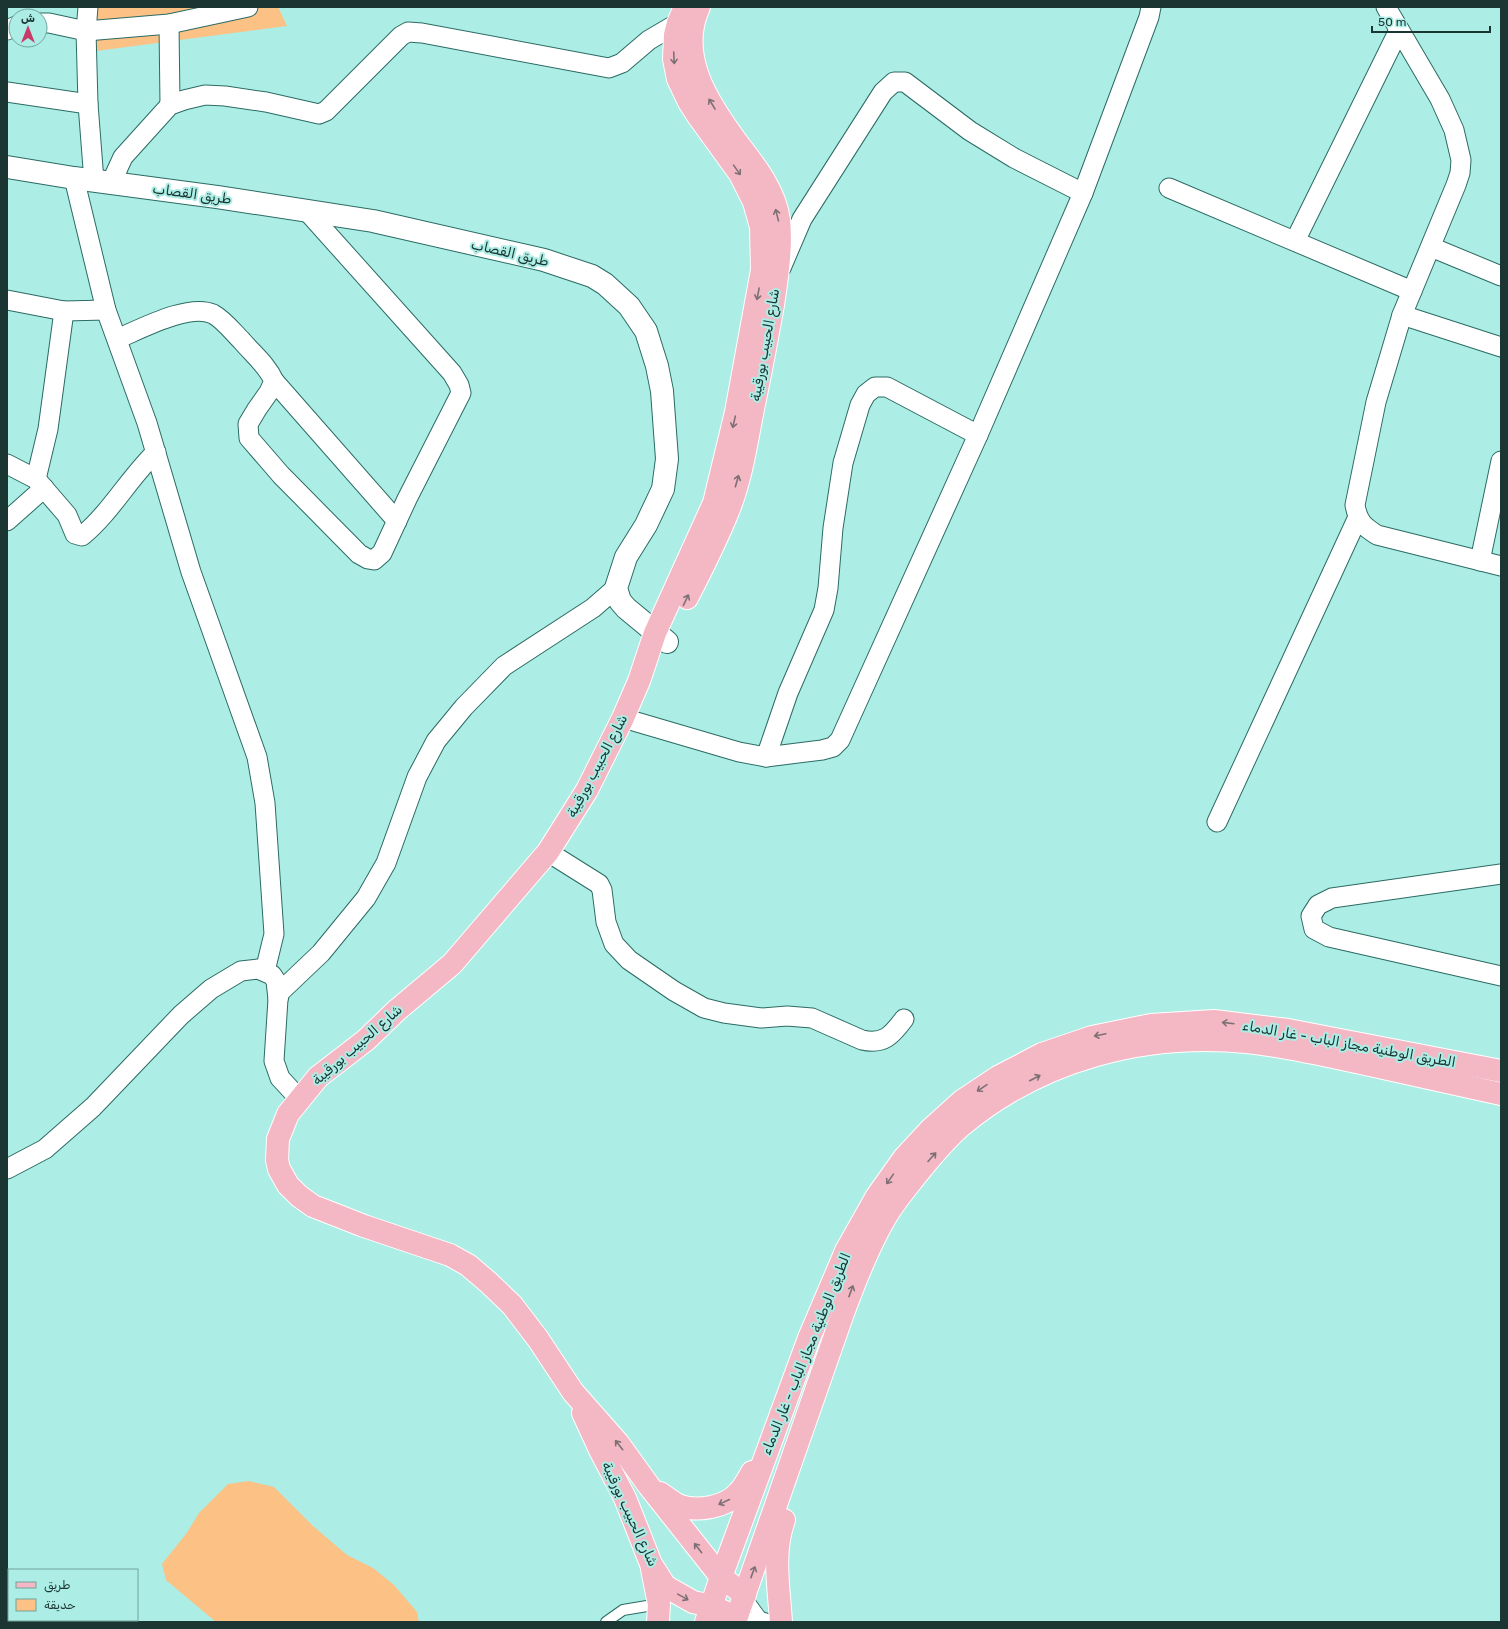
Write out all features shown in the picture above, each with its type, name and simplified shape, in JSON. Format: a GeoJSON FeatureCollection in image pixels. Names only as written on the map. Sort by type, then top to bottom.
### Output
{"type":"FeatureCollection","features":[{"type":"Feature","properties":{"kind":"main road","name":"شارع الحبيب بورقيبة"},"geometry":{"type":"LineString","coordinates":[[689,13],[692,29],[692,49],[702,88],[721,119],[756,167],[773,200],[778,217],[781,237],[778,275],[767,342],[740,470],[730,508],[661,637],[587,790],[548,852],[452,964],[396,1011],[366,1040],[318,1077],[288,1114],[278,1139],[277,1160],[279,1169],[288,1185],[298,1196],[313,1206],[364,1226],[450,1256],[468,1265],[512,1305],[538,1339],[573,1392],[618,1443],[649,1486],[721,1577],[745,1595]]}},
{"type":"Feature","properties":{"kind":"main road","name":"شارع الحبيب بورقيبة"},"geometry":{"type":"LineString","coordinates":[[661,637],[714,503],[736,412],[762,270],[761,227],[754,202],[740,174],[689,102],[678,79],[674,59],[689,13]]}},
{"type":"Feature","properties":{"kind":"main road","name":"طريق القصاب"},"geometry":{"type":"LineString","coordinates":[[7,167],[93,181],[306,210],[373,221],[544,260],[592,276],[605,284],[629,306],[646,331],[657,366],[662,391],[667,459],[663,489],[646,525],[626,557],[616,588]]}},
{"type":"Feature","properties":{"kind":"main road"},"geometry":{"type":"LineString","coordinates":[[616,588],[620,601],[626,608],[661,637]]}},
{"type":"Feature","properties":{"kind":"main road","name":"الطريق الوطنية مجاز الباب - غار الدماء"},"geometry":{"type":"LineString","coordinates":[[709,1614],[766,1452],[809,1338],[846,1251],[877,1196],[904,1158],[930,1130],[962,1102],[998,1077],[1042,1054],[1092,1037],[1151,1025],[1214,1021],[1288,1030],[1501,1071]]}},
{"type":"Feature","properties":{"kind":"main road","name":"الطريق الوطنية مجاز الباب - غار الدماء"},"geometry":{"type":"LineString","coordinates":[[736,1620],[858,1272],[885,1216],[906,1187],[961,1127],[998,1100],[1034,1078],[1078,1060],[1128,1046],[1181,1040],[1247,1042],[1322,1055],[1501,1094]]}},
{"type":"Feature","properties":{"kind":"main road"},"geometry":{"type":"LineString","coordinates":[[771,1619],[781,1530],[818,1412],[842,1316]]}},
{"type":"Feature","properties":{"kind":"main road","name":"شارع الحبيب بورقيبة"},"geometry":{"type":"LineString","coordinates":[[573,1392],[600,1450],[625,1498],[651,1564],[666,1586],[693,1602],[709,1614],[736,1620]]}},
{"type":"Feature","properties":{"kind":"main road"},"geometry":{"type":"LineString","coordinates":[[649,1486],[680,1506],[695,1508],[713,1507],[726,1502],[738,1494],[766,1452]]}},
{"type":"Feature","properties":{"kind":"main road"},"geometry":{"type":"LineString","coordinates":[[651,1564],[658,1613]]}},
{"type":"Feature","properties":{"kind":"street"},"geometry":{"type":"LineString","coordinates":[[88,7],[86,31],[88,104],[93,181],[106,310],[156,452],[192,572],[256,757],[264,803],[274,934],[265,971]]}},
{"type":"Feature","properties":{"kind":"street"},"geometry":{"type":"LineString","coordinates":[[48,23],[86,31],[169,24],[248,7]]}},
{"type":"Feature","properties":{"kind":"street"},"geometry":{"type":"LineString","coordinates":[[623,718],[739,752],[766,757],[822,750],[833,747],[840,740],[978,435],[1083,192],[1149,17],[1150,7]]}},
{"type":"Feature","properties":{"kind":"street"},"geometry":{"type":"LineString","coordinates":[[1386,7],[1448,113],[1458,144],[1461,160],[1460,173],[1456,185],[1402,315],[1376,402],[1355,505],[1358,517],[1366,528],[1377,535],[1501,566]]}},
{"type":"Feature","properties":{"kind":"street"},"geometry":{"type":"LineString","coordinates":[[93,181],[123,157],[170,105],[205,95],[226,96],[266,102],[319,114],[326,111],[391,44],[408,32],[422,33],[609,68],[622,63],[649,40],[689,13]]}},
{"type":"Feature","properties":{"kind":"street"},"geometry":{"type":"LineString","coordinates":[[169,24],[170,105]]}},
{"type":"Feature","properties":{"kind":"street"},"geometry":{"type":"LineString","coordinates":[[1295,241],[1399,30]]}},
{"type":"Feature","properties":{"kind":"street"},"geometry":{"type":"LineString","coordinates":[[778,275],[802,219],[883,92],[894,82],[905,82],[970,131],[1014,158],[1083,192]]}},
{"type":"Feature","properties":{"kind":"street"},"geometry":{"type":"LineString","coordinates":[[7,92],[88,104]]}},
{"type":"Feature","properties":{"kind":"street"},"geometry":{"type":"LineString","coordinates":[[1169,188],[1412,291]]}},
{"type":"Feature","properties":{"kind":"street"},"geometry":{"type":"LineString","coordinates":[[274,381],[269,392],[256,409],[248,424],[249,438],[281,475],[359,554],[368,559],[374,560],[382,553],[461,393],[459,385],[452,373],[306,210]]}},
{"type":"Feature","properties":{"kind":"street"},"geometry":{"type":"LineString","coordinates":[[1431,247],[1501,276]]}},
{"type":"Feature","properties":{"kind":"street"},"geometry":{"type":"LineString","coordinates":[[7,300],[64,311],[106,310]]}},
{"type":"Feature","properties":{"kind":"street"},"geometry":{"type":"LineString","coordinates":[[7,521],[40,484],[64,311]]}},
{"type":"Feature","properties":{"kind":"street"},"geometry":{"type":"LineString","coordinates":[[117,339],[182,312],[199,311],[213,314],[227,325],[269,370],[274,381],[397,520]]}},
{"type":"Feature","properties":{"kind":"street"},"geometry":{"type":"LineString","coordinates":[[1402,315],[1501,347]]}},
{"type":"Feature","properties":{"kind":"street"},"geometry":{"type":"LineString","coordinates":[[766,757],[788,693],[824,610],[828,588],[833,528],[843,463],[860,405],[866,394],[875,387],[887,387],[978,435]]}},
{"type":"Feature","properties":{"kind":"street"},"geometry":{"type":"LineString","coordinates":[[7,464],[40,484],[67,515],[76,534],[82,536],[101,520],[125,487],[156,452]]}},
{"type":"Feature","properties":{"kind":"street"},"geometry":{"type":"LineString","coordinates":[[1480,561],[1501,461]]}},
{"type":"Feature","properties":{"kind":"street"},"geometry":{"type":"LineString","coordinates":[[1217,822],[1358,517]]}},
{"type":"Feature","properties":{"kind":"street"},"geometry":{"type":"LineString","coordinates":[[278,999],[280,992],[321,954],[366,898],[386,863],[417,777],[436,741],[464,707],[504,666],[593,608],[616,588]]}},
{"type":"Feature","properties":{"kind":"street"},"geometry":{"type":"LineString","coordinates":[[548,852],[599,884],[602,890],[606,922],[614,944],[622,954],[674,991],[704,1008],[724,1013],[760,1018],[786,1016],[812,1018],[869,1042],[876,1042],[892,1035],[904,1019]]}},
{"type":"Feature","properties":{"kind":"street"},"geometry":{"type":"LineString","coordinates":[[1501,874],[1332,898],[1318,905],[1311,916],[1314,929],[1329,937],[1501,976]]}},
{"type":"Feature","properties":{"kind":"street"},"geometry":{"type":"LineString","coordinates":[[7,1169],[45,1149],[93,1107],[181,1015],[211,989],[241,970],[258,969],[265,971],[272,975],[276,981],[278,999],[274,1061],[280,1078],[301,1098]]}},
{"type":"Feature","properties":{"kind":"lane"},"geometry":{"type":"LineString","coordinates":[[745,1595],[771,1619],[778,1622]]}},
{"type":"Feature","properties":{"kind":"lane"},"geometry":{"type":"LineString","coordinates":[[606,1622],[623,1610],[658,1613]]}},
{"type":"Feature","properties":{"kind":"lane"},"geometry":{"type":"LineString","coordinates":[[736,1620],[771,1619]]}},
{"type":"Feature","properties":{"kind":"green space"},"geometry":{"type":"Polygon","coordinates":[[[79,7],[278,7],[287,26],[81,53],[79,7]]]}},
{"type":"Feature","properties":{"kind":"green space"},"geometry":{"type":"Polygon","coordinates":[[[249,1481],[274,1487],[313,1526],[347,1555],[373,1568],[394,1585],[417,1612],[419,1622],[216,1622],[166,1580],[162,1564],[186,1534],[199,1513],[228,1484],[249,1481]]]}}]}
